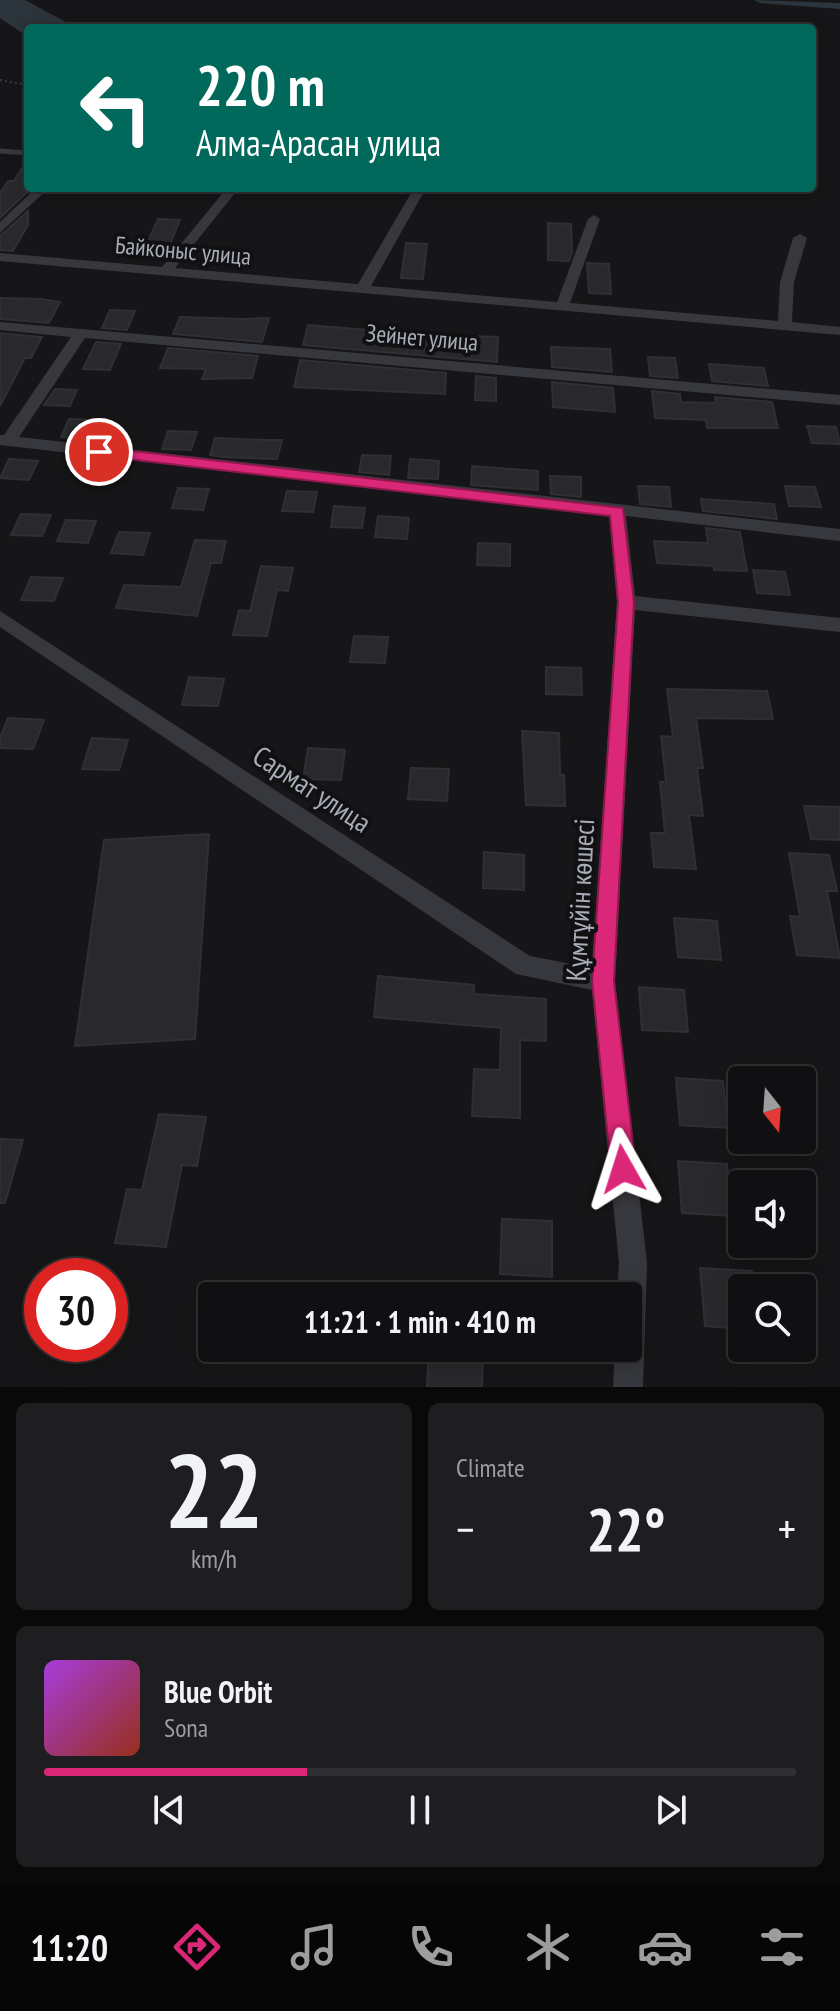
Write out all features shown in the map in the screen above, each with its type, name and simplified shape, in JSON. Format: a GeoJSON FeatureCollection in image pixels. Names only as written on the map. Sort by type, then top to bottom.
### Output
{"type":"FeatureCollection","features":[{"type":"Feature","properties":{"kind":"street"},"geometry":{"type":"LineString","coordinates":[[0,229],[39,192]]}},
{"type":"Feature","properties":{"kind":"street"},"geometry":{"type":"LineString","coordinates":[[166,271],[230,192]]}},
{"type":"Feature","properties":{"kind":"street"},"geometry":{"type":"LineString","coordinates":[[362,290],[418,192]]}},
{"type":"Feature","properties":{"kind":"street"},"geometry":{"type":"LineString","coordinates":[[562,307],[594,219]]}},
{"type":"Feature","properties":{"kind":"street"},"geometry":{"type":"LineString","coordinates":[[785,327],[787,282],[800,238]]}},
{"type":"Feature","properties":{"kind":"street","name":"Байконыс улица"},"geometry":{"type":"LineString","coordinates":[[0,257],[840,331]]}},
{"type":"Feature","properties":{"kind":"street","name":"Зейнет улица"},"geometry":{"type":"LineString","coordinates":[[0,326],[840,400]]}},
{"type":"Feature","properties":{"kind":"street"},"geometry":{"type":"LineString","coordinates":[[81,333],[4,441],[840,535]]}},
{"type":"Feature","properties":{"kind":"street","name":"Құмтұйiн көшесі"},"geometry":{"type":"LineString","coordinates":[[617,511],[626,602],[603,981],[633,1263],[628,1387]]}},
{"type":"Feature","properties":{"kind":"street"},"geometry":{"type":"LineString","coordinates":[[626,602],[840,625]]}},
{"type":"Feature","properties":{"kind":"street","name":"Сармат улица"},"geometry":{"type":"LineString","coordinates":[[0,618],[525,966],[603,981]]}},
{"type":"Feature","properties":{"kind":"lane"},"geometry":{"type":"LineString","coordinates":[[0,151],[24,153]]}},
{"type":"Feature","properties":{"kind":"path"},"geometry":{"type":"LineString","coordinates":[[0,80],[24,84]]}},
{"type":"Feature","properties":{"kind":"shaded area"},"geometry":{"type":"Polygon","coordinates":[[[0,0],[25,0],[70,24],[24,24],[24,34],[0,18],[0,0]]]}},
{"type":"Feature","properties":{"kind":"building"},"geometry":{"type":"Polygon","coordinates":[[[24,165],[24,192],[27,192],[0,218],[0,193],[8,181],[14,181],[24,165]]]}},
{"type":"Feature","properties":{"kind":"building"},"geometry":{"type":"Polygon","coordinates":[[[28,211],[28,225],[13,251],[0,250],[0,236],[28,211]]]}},
{"type":"Feature","properties":{"kind":"building"},"geometry":{"type":"Polygon","coordinates":[[[158,219],[180,220],[169,247],[146,246],[158,219]]]}},
{"type":"Feature","properties":{"kind":"building"},"geometry":{"type":"Polygon","coordinates":[[[548,223],[571,224],[572,252],[569,261],[548,260],[548,223]]]}},
{"type":"Feature","properties":{"kind":"building"},"geometry":{"type":"Polygon","coordinates":[[[406,243],[427,244],[423,279],[401,278],[406,243]]]}},
{"type":"Feature","properties":{"kind":"building"},"geometry":{"type":"Polygon","coordinates":[[[587,263],[609,264],[611,294],[589,293],[587,263]]]}},
{"type":"Feature","properties":{"kind":"building"},"geometry":{"type":"Polygon","coordinates":[[[0,298],[60,302],[49,323],[0,319],[0,298]]]}},
{"type":"Feature","properties":{"kind":"building"},"geometry":{"type":"Polygon","coordinates":[[[110,310],[135,311],[127,330],[102,328],[110,310]]]}},
{"type":"Feature","properties":{"kind":"building"},"geometry":{"type":"Polygon","coordinates":[[[180,317],[269,318],[262,342],[173,334],[180,317]]]}},
{"type":"Feature","properties":{"kind":"building"},"geometry":{"type":"Polygon","coordinates":[[[308,325],[366,330],[365,334],[408,335],[407,339],[471,341],[472,336],[498,337],[497,362],[303,345],[308,325]]]}},
{"type":"Feature","properties":{"kind":"building"},"geometry":{"type":"Polygon","coordinates":[[[0,333],[42,337],[31,358],[25,358],[0,406],[0,333]]]}},
{"type":"Feature","properties":{"kind":"building"},"geometry":{"type":"Polygon","coordinates":[[[96,342],[121,344],[110,370],[83,369],[96,342]]]}},
{"type":"Feature","properties":{"kind":"building"},"geometry":{"type":"Polygon","coordinates":[[[551,347],[610,349],[612,372],[552,367],[551,347]]]}},
{"type":"Feature","properties":{"kind":"building"},"geometry":{"type":"Polygon","coordinates":[[[168,348],[258,356],[252,378],[202,379],[206,369],[160,368],[168,348]]]}},
{"type":"Feature","properties":{"kind":"building"},"geometry":{"type":"Polygon","coordinates":[[[648,357],[675,358],[678,378],[650,376],[648,357]]]}},
{"type":"Feature","properties":{"kind":"building"},"geometry":{"type":"Polygon","coordinates":[[[300,360],[446,373],[445,394],[294,387],[300,360]]]}},
{"type":"Feature","properties":{"kind":"building"},"geometry":{"type":"Polygon","coordinates":[[[709,364],[764,368],[768,386],[712,381],[709,364]]]}},
{"type":"Feature","properties":{"kind":"building"},"geometry":{"type":"Polygon","coordinates":[[[476,376],[496,378],[496,401],[475,400],[476,376]]]}},
{"type":"Feature","properties":{"kind":"building"},"geometry":{"type":"Polygon","coordinates":[[[552,382],[613,388],[615,412],[553,407],[552,382]]]}},
{"type":"Feature","properties":{"kind":"building"},"geometry":{"type":"Polygon","coordinates":[[[55,389],[77,390],[70,406],[44,405],[55,389]]]}},
{"type":"Feature","properties":{"kind":"building"},"geometry":{"type":"Polygon","coordinates":[[[652,391],[680,394],[681,402],[716,403],[715,397],[772,402],[778,428],[707,428],[706,420],[655,418],[652,391]]]}},
{"type":"Feature","properties":{"kind":"building"},"geometry":{"type":"Polygon","coordinates":[[[69,419],[97,420],[89,438],[61,437],[69,419]]]}},
{"type":"Feature","properties":{"kind":"building"},"geometry":{"type":"Polygon","coordinates":[[[807,426],[836,427],[840,444],[812,443],[807,426]]]}},
{"type":"Feature","properties":{"kind":"building"},"geometry":{"type":"Polygon","coordinates":[[[168,431],[197,432],[191,450],[162,449],[168,431]]]}},
{"type":"Feature","properties":{"kind":"building"},"geometry":{"type":"Polygon","coordinates":[[[215,438],[282,440],[277,459],[210,455],[215,438]]]}},
{"type":"Feature","properties":{"kind":"building"},"geometry":{"type":"Polygon","coordinates":[[[362,455],[391,456],[389,475],[359,472],[362,455]]]}},
{"type":"Feature","properties":{"kind":"building"},"geometry":{"type":"Polygon","coordinates":[[[9,459],[38,461],[29,480],[0,478],[9,459]]]}},
{"type":"Feature","properties":{"kind":"building"},"geometry":{"type":"Polygon","coordinates":[[[410,459],[439,461],[438,479],[408,478],[410,459]]]}},
{"type":"Feature","properties":{"kind":"building"},"geometry":{"type":"Polygon","coordinates":[[[472,466],[538,471],[538,490],[471,485],[472,466]]]}},
{"type":"Feature","properties":{"kind":"building"},"geometry":{"type":"Polygon","coordinates":[[[550,476],[581,477],[581,497],[551,494],[550,476]]]}},
{"type":"Feature","properties":{"kind":"building"},"geometry":{"type":"Polygon","coordinates":[[[638,486],[669,487],[671,507],[640,504],[638,486]]]}},
{"type":"Feature","properties":{"kind":"building"},"geometry":{"type":"Polygon","coordinates":[[[785,486],[815,487],[821,507],[789,506],[785,486]]]}},
{"type":"Feature","properties":{"kind":"building"},"geometry":{"type":"Polygon","coordinates":[[[178,488],[209,489],[203,510],[172,508],[178,488]]]}},
{"type":"Feature","properties":{"kind":"building"},"geometry":{"type":"Polygon","coordinates":[[[287,491],[317,492],[313,512],[282,511],[287,491]]]}},
{"type":"Feature","properties":{"kind":"building"},"geometry":{"type":"Polygon","coordinates":[[[701,499],[774,504],[777,519],[703,511],[701,499]]]}},
{"type":"Feature","properties":{"kind":"building"},"geometry":{"type":"Polygon","coordinates":[[[334,506],[365,508],[362,528],[331,527],[334,506]]]}},
{"type":"Feature","properties":{"kind":"building"},"geometry":{"type":"Polygon","coordinates":[[[21,514],[51,515],[42,536],[11,535],[21,514]]]}},
{"type":"Feature","properties":{"kind":"building"},"geometry":{"type":"Polygon","coordinates":[[[378,516],[409,518],[407,539],[375,537],[378,516]]]}},
{"type":"Feature","properties":{"kind":"building"},"geometry":{"type":"Polygon","coordinates":[[[66,520],[96,521],[88,543],[57,541],[66,520]]]}},
{"type":"Feature","properties":{"kind":"building"},"geometry":{"type":"Polygon","coordinates":[[[706,528],[740,532],[747,571],[657,563],[654,541],[708,543],[706,528]]]}},
{"type":"Feature","properties":{"kind":"building"},"geometry":{"type":"Polygon","coordinates":[[[119,532],[150,533],[143,555],[111,553],[119,532]]]}},
{"type":"Feature","properties":{"kind":"building"},"geometry":{"type":"Polygon","coordinates":[[[195,540],[226,541],[221,563],[211,563],[197,616],[116,608],[124,585],[181,587],[195,540]]]}},
{"type":"Feature","properties":{"kind":"building"},"geometry":{"type":"Polygon","coordinates":[[[478,543],[510,544],[510,566],[477,565],[478,543]]]}},
{"type":"Feature","properties":{"kind":"building"},"geometry":{"type":"Polygon","coordinates":[[[261,566],[293,568],[288,591],[277,590],[267,636],[233,635],[239,610],[250,611],[261,566]]]}},
{"type":"Feature","properties":{"kind":"building"},"geometry":{"type":"Polygon","coordinates":[[[753,570],[785,572],[790,595],[757,593],[753,570]]]}},
{"type":"Feature","properties":{"kind":"building"},"geometry":{"type":"Polygon","coordinates":[[[31,577],[63,578],[54,601],[21,600],[31,577]]]}},
{"type":"Feature","properties":{"kind":"building"},"geometry":{"type":"Polygon","coordinates":[[[354,636],[388,637],[385,663],[350,662],[354,636]]]}},
{"type":"Feature","properties":{"kind":"building"},"geometry":{"type":"Polygon","coordinates":[[[546,667],[581,668],[582,695],[546,694],[546,667]]]}},
{"type":"Feature","properties":{"kind":"building"},"geometry":{"type":"Polygon","coordinates":[[[189,677],[224,679],[218,706],[182,705],[189,677]]]}},
{"type":"Feature","properties":{"kind":"building"},"geometry":{"type":"Polygon","coordinates":[[[667,689],[767,691],[773,719],[696,718],[703,768],[697,768],[703,816],[689,815],[696,869],[654,867],[651,833],[665,833],[660,782],[666,782],[661,736],[673,737],[667,689]]]}},
{"type":"Feature","properties":{"kind":"building"},"geometry":{"type":"Polygon","coordinates":[[[8,718],[44,720],[33,749],[0,748],[0,738],[8,718]]]}},
{"type":"Feature","properties":{"kind":"building"},"geometry":{"type":"Polygon","coordinates":[[[522,731],[559,733],[560,775],[564,775],[565,806],[526,805],[522,731]]]}},
{"type":"Feature","properties":{"kind":"building"},"geometry":{"type":"Polygon","coordinates":[[[92,738],[128,740],[119,770],[82,769],[92,738]]]}},
{"type":"Feature","properties":{"kind":"building"},"geometry":{"type":"Polygon","coordinates":[[[308,748],[345,750],[341,780],[303,779],[308,748]]]}},
{"type":"Feature","properties":{"kind":"building"},"geometry":{"type":"Polygon","coordinates":[[[411,768],[449,769],[447,801],[408,799],[411,768]]]}},
{"type":"Feature","properties":{"kind":"building"},"geometry":{"type":"Polygon","coordinates":[[[804,806],[840,807],[840,840],[811,839],[804,806]]]}},
{"type":"Feature","properties":{"kind":"building"},"geometry":{"type":"Polygon","coordinates":[[[209,834],[195,1039],[75,1046],[104,840],[209,834]]]}},
{"type":"Feature","properties":{"kind":"building"},"geometry":{"type":"Polygon","coordinates":[[[484,852],[524,855],[524,890],[483,888],[484,852]]]}},
{"type":"Feature","properties":{"kind":"building"},"geometry":{"type":"Polygon","coordinates":[[[789,853],[829,855],[837,891],[827,891],[840,958],[797,955],[790,916],[800,917],[789,853]]]}},
{"type":"Feature","properties":{"kind":"building"},"geometry":{"type":"Polygon","coordinates":[[[674,918],[717,921],[721,960],[678,957],[674,918]]]}},
{"type":"Feature","properties":{"kind":"building"},"geometry":{"type":"Polygon","coordinates":[[[378,976],[474,985],[474,994],[546,999],[546,1041],[520,1040],[520,1118],[472,1116],[474,1069],[500,1070],[501,1028],[374,1017],[378,976]]]}},
{"type":"Feature","properties":{"kind":"building"},"geometry":{"type":"Polygon","coordinates":[[[639,987],[684,990],[688,1032],[642,1030],[639,987]]]}},
{"type":"Feature","properties":{"kind":"building"},"geometry":{"type":"Polygon","coordinates":[[[676,1078],[723,1081],[728,1128],[680,1125],[676,1078]]]}},
{"type":"Feature","properties":{"kind":"building"},"geometry":{"type":"Polygon","coordinates":[[[159,1114],[206,1117],[197,1166],[182,1165],[166,1247],[115,1243],[127,1189],[142,1190],[159,1114]]]}},
{"type":"Feature","properties":{"kind":"building"},"geometry":{"type":"Polygon","coordinates":[[[0,1139],[23,1140],[5,1203],[0,1203],[0,1139]]]}},
{"type":"Feature","properties":{"kind":"building"},"geometry":{"type":"Polygon","coordinates":[[[678,1161],[727,1164],[728,1216],[682,1213],[678,1161]]]}},
{"type":"Feature","properties":{"kind":"building"},"geometry":{"type":"Polygon","coordinates":[[[502,1219],[552,1221],[552,1277],[500,1274],[502,1219]]]}},
{"type":"Feature","properties":{"kind":"building"},"geometry":{"type":"Polygon","coordinates":[[[700,1268],[752,1271],[752,1274],[728,1274],[728,1328],[705,1326],[700,1268]]]}},
{"type":"Feature","properties":{"kind":"building"},"geometry":{"type":"Polygon","coordinates":[[[428,1362],[483,1362],[482,1387],[427,1387],[428,1362]]]}},
{"type":"Feature","properties":{"kind":"waterway"},"geometry":{"type":"LineString","coordinates":[[760,0],[840,6]]}},
{"type":"Feature","properties":{"kind":"route"},"geometry":{"type":"LineString","coordinates":[[99,452],[617,511],[626,602],[613,856],[603,981],[623,1169]]}}]}
